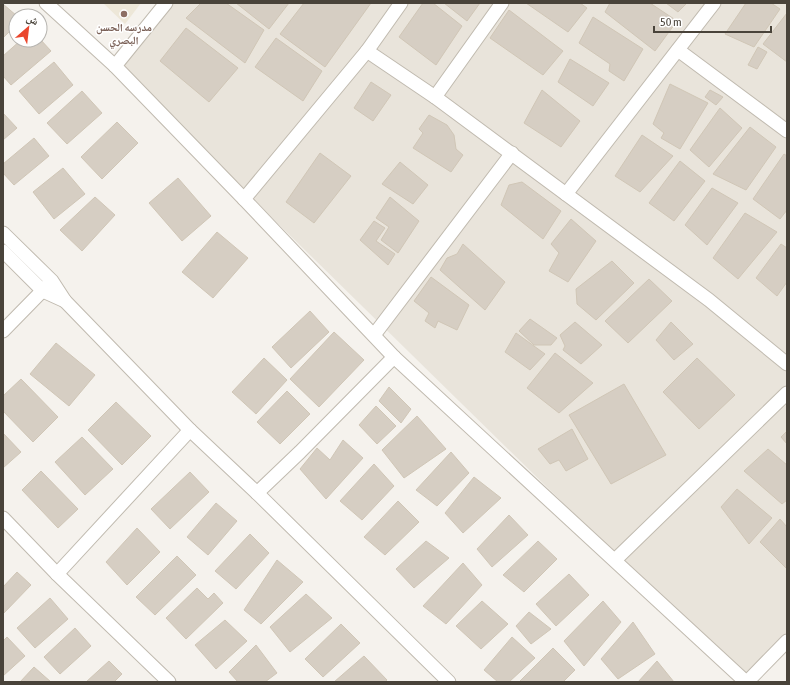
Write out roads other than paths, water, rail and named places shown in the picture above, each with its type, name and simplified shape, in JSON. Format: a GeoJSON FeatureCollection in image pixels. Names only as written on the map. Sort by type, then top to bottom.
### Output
{"type":"FeatureCollection","features":[{"type":"Feature","properties":{"kind":"street"},"geometry":{"type":"LineString","coordinates":[[46,3],[115,66],[394,357],[746,682],[787,641]]}},
{"type":"Feature","properties":{"kind":"street"},"geometry":{"type":"LineString","coordinates":[[115,66],[166,3]]}},
{"type":"Feature","properties":{"kind":"street"},"geometry":{"type":"LineString","coordinates":[[244,199],[367,51],[401,3]]}},
{"type":"Feature","properties":{"kind":"street"},"geometry":{"type":"LineString","coordinates":[[435,97],[502,3]]}},
{"type":"Feature","properties":{"kind":"street"},"geometry":{"type":"LineString","coordinates":[[566,194],[714,3]]}},
{"type":"Feature","properties":{"kind":"street"},"geometry":{"type":"LineString","coordinates":[[678,50],[787,130]]}},
{"type":"Feature","properties":{"kind":"street"},"geometry":{"type":"LineString","coordinates":[[367,51],[435,97],[512,153],[709,300],[787,364]]}},
{"type":"Feature","properties":{"kind":"street"},"geometry":{"type":"LineString","coordinates":[[374,336],[512,153]]}},
{"type":"Feature","properties":{"kind":"street"},"geometry":{"type":"LineString","coordinates":[[3,233],[47,286]]}},
{"type":"Feature","properties":{"kind":"street"},"geometry":{"type":"LineString","coordinates":[[3,251],[66,301],[190,430],[449,682]]}},
{"type":"Feature","properties":{"kind":"street"},"geometry":{"type":"LineString","coordinates":[[3,330],[47,286]]}},
{"type":"Feature","properties":{"kind":"street"},"geometry":{"type":"LineString","coordinates":[[256,493],[300,452],[394,357]]}},
{"type":"Feature","properties":{"kind":"street"},"geometry":{"type":"LineString","coordinates":[[615,560],[787,392]]}},
{"type":"Feature","properties":{"kind":"street"},"geometry":{"type":"LineString","coordinates":[[57,574],[190,430]]}},
{"type":"Feature","properties":{"kind":"street"},"geometry":{"type":"LineString","coordinates":[[3,518],[57,574],[169,682]]}},
{"type":"Feature","properties":{"kind":"place","name":"مدرسه الحسن البصري"},"geometry":{"type":"Point","coordinates":[124,14]}}]}
